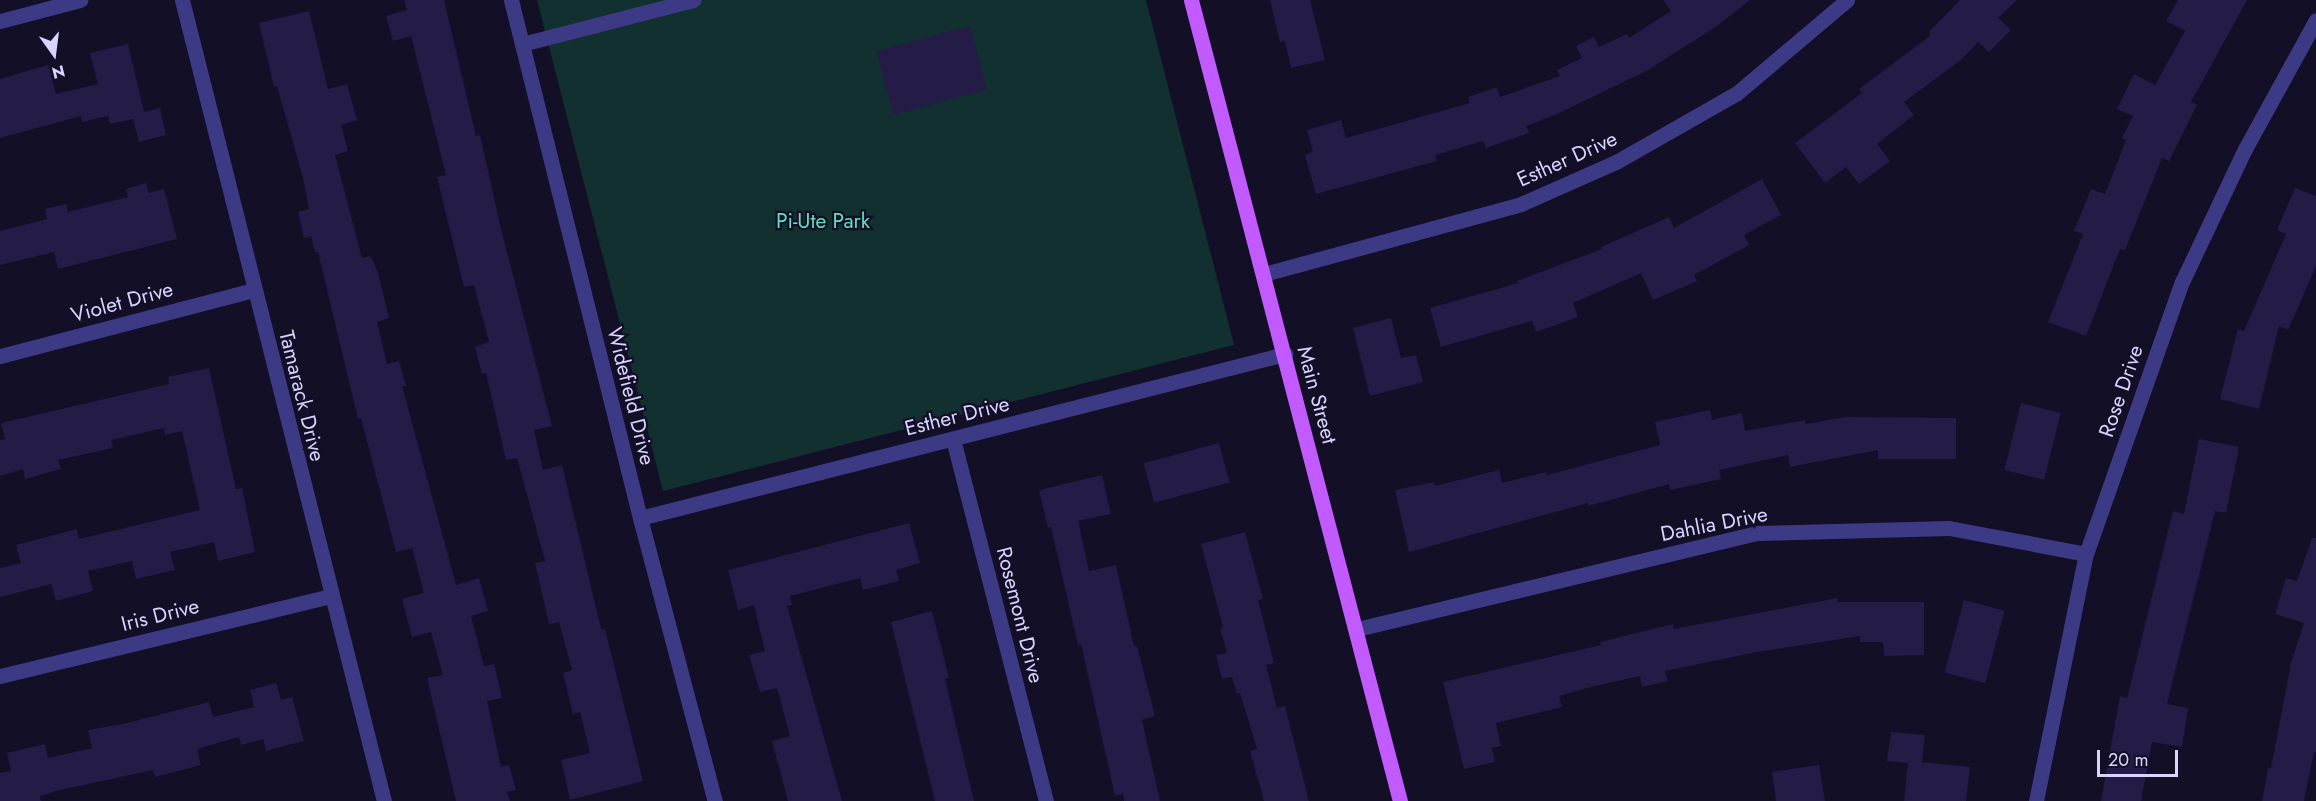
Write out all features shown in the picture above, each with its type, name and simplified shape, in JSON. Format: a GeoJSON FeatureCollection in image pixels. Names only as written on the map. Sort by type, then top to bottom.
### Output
{"type":"FeatureCollection","features":[{"type":"Feature","properties":{"kind":"main road","name":"Main Street"},"geometry":{"type":"LineString","coordinates":[[1191,0],[1357,629],[1400,801]]}},
{"type":"Feature","properties":{"kind":"street"},"geometry":{"type":"LineString","coordinates":[[0,21],[80,0]]}},
{"type":"Feature","properties":{"kind":"street","name":"Tamarack Drive"},"geometry":{"type":"LineString","coordinates":[[182,0],[330,596],[384,801]]}},
{"type":"Feature","properties":{"kind":"street","name":"Widefield Drive"},"geometry":{"type":"LineString","coordinates":[[511,0],[640,518],[715,801]]}},
{"type":"Feature","properties":{"kind":"street"},"geometry":{"type":"LineString","coordinates":[[522,44],[693,0]]}},
{"type":"Feature","properties":{"kind":"street","name":"Esther Drive"},"geometry":{"type":"LineString","coordinates":[[1264,274],[1521,204],[1617,162],[1737,93],[1847,0]]}},
{"type":"Feature","properties":{"kind":"street","name":"Rose Drive"},"geometry":{"type":"LineString","coordinates":[[2036,801],[2086,554],[2182,282],[2245,149],[2316,20]]}},
{"type":"Feature","properties":{"kind":"street","name":"Violet Drive"},"geometry":{"type":"LineString","coordinates":[[0,356],[254,290]]}},
{"type":"Feature","properties":{"kind":"street","name":"Esther Drive"},"geometry":{"type":"LineString","coordinates":[[640,518],[1285,354]]}},
{"type":"Feature","properties":{"kind":"street","name":"Rosemont Drive"},"geometry":{"type":"LineString","coordinates":[[953,439],[1046,801]]}},
{"type":"Feature","properties":{"kind":"street","name":"Dahlia Drive"},"geometry":{"type":"LineString","coordinates":[[1357,629],[1756,533],[1949,528],[2086,554]]}},
{"type":"Feature","properties":{"kind":"street","name":"Iris Drive"},"geometry":{"type":"LineString","coordinates":[[0,676],[330,596]]}},
{"type":"Feature","properties":{"kind":"green space","name":"Pi-Ute Park"},"geometry":{"type":"Polygon","coordinates":[[[537,0],[1146,0],[1234,345],[663,491],[537,0]]]}},
{"type":"Feature","properties":{"kind":"building"},"geometry":{"type":"Polygon","coordinates":[[[404,0],[444,0],[476,136],[480,135],[501,229],[552,426],[534,430],[543,470],[562,465],[601,629],[605,629],[643,781],[570,800],[561,760],[590,753],[580,712],[573,714],[563,673],[572,670],[559,622],[549,624],[535,563],[545,561],[517,458],[506,460],[486,373],[482,374],[475,347],[489,342],[474,285],[464,287],[437,177],[446,175],[411,36],[393,41],[386,16],[407,10],[404,0]]]}},
{"type":"Feature","properties":{"kind":"building"},"geometry":{"type":"Polygon","coordinates":[[[1270,0],[1310,0],[1325,60],[1291,68],[1285,41],[1280,42],[1270,0]]]}},
{"type":"Feature","properties":{"kind":"building"},"geometry":{"type":"Polygon","coordinates":[[[1663,0],[1750,0],[1717,26],[1648,70],[1555,115],[1526,126],[1529,133],[1486,148],[1483,141],[1435,155],[1437,161],[1316,194],[1305,155],[1313,152],[1307,130],[1341,120],[1346,138],[1470,103],[1468,97],[1497,87],[1500,97],[1560,76],[1557,70],[1582,58],[1576,46],[1594,37],[1599,47],[1627,34],[1629,38],[1671,11],[1663,0]]]}},
{"type":"Feature","properties":{"kind":"building"},"geometry":{"type":"Polygon","coordinates":[[[1960,0],[2017,0],[1998,18],[2011,30],[1989,52],[1978,42],[1961,60],[1904,102],[1914,115],[1877,144],[1890,161],[1859,184],[1846,167],[1825,183],[1795,143],[1862,93],[1859,89],[1931,35],[1929,32],[1960,0]]]}},
{"type":"Feature","properties":{"kind":"building"},"geometry":{"type":"Polygon","coordinates":[[[2178,0],[2247,0],[2191,102],[2197,105],[2169,161],[2162,158],[2125,250],[2120,249],[2086,336],[2048,322],[2083,234],[2074,231],[2091,189],[2105,194],[2126,140],[2122,138],[2133,116],[2117,109],[2134,74],[2155,85],[2185,31],[2166,21],[2178,0]]]}},
{"type":"Feature","properties":{"kind":"building"},"geometry":{"type":"Polygon","coordinates":[[[309,11],[328,89],[347,84],[357,120],[341,125],[348,151],[335,155],[362,258],[371,256],[378,273],[389,318],[377,322],[387,364],[399,361],[406,386],[402,386],[456,585],[479,578],[488,611],[471,616],[484,666],[494,664],[502,698],[487,701],[501,767],[509,765],[516,790],[507,792],[510,801],[456,801],[427,678],[443,675],[431,632],[412,637],[402,599],[424,593],[412,548],[396,552],[361,418],[358,419],[318,252],[315,252],[311,236],[304,238],[298,212],[309,209],[303,178],[277,86],[274,87],[259,23],[309,11]]]}},
{"type":"Feature","properties":{"kind":"building"},"geometry":{"type":"Polygon","coordinates":[[[970,26],[987,90],[893,115],[876,51],[970,26]]]}},
{"type":"Feature","properties":{"kind":"building"},"geometry":{"type":"Polygon","coordinates":[[[128,44],[144,112],[160,108],[166,135],[139,142],[133,119],[110,124],[108,116],[82,122],[81,116],[0,138],[0,79],[48,65],[56,94],[98,84],[90,53],[128,44]]]}},
{"type":"Feature","properties":{"kind":"building"},"geometry":{"type":"Polygon","coordinates":[[[1762,179],[1781,215],[1744,235],[1749,245],[1694,275],[1697,281],[1653,300],[1641,273],[1573,303],[1578,317],[1536,332],[1532,321],[1441,347],[1430,308],[1518,283],[1517,281],[1602,249],[1601,247],[1669,217],[1674,228],[1762,179]]]}},
{"type":"Feature","properties":{"kind":"building"},"geometry":{"type":"Polygon","coordinates":[[[146,183],[149,193],[164,189],[177,239],[58,269],[54,252],[0,265],[0,231],[47,219],[45,209],[66,204],[68,212],[128,197],[126,189],[146,183]]]}},
{"type":"Feature","properties":{"kind":"building"},"geometry":{"type":"Polygon","coordinates":[[[2295,188],[2316,196],[2316,266],[2288,330],[2279,326],[2259,409],[2220,399],[2238,329],[2244,331],[2286,234],[2277,230],[2295,188]]]}},
{"type":"Feature","properties":{"kind":"building"},"geometry":{"type":"Polygon","coordinates":[[[1391,318],[1401,358],[1416,355],[1423,382],[1370,396],[1353,328],[1391,318]]]}},
{"type":"Feature","properties":{"kind":"building"},"geometry":{"type":"Polygon","coordinates":[[[209,368],[236,489],[242,488],[255,552],[218,561],[214,542],[170,552],[175,570],[136,579],[132,561],[88,571],[93,591],[56,601],[51,584],[0,597],[0,568],[21,563],[16,545],[77,529],[79,539],[200,510],[182,431],[165,435],[164,428],[111,440],[113,448],[58,460],[61,469],[25,479],[23,469],[0,476],[0,440],[5,439],[1,423],[169,384],[168,377],[209,368]]]}},
{"type":"Feature","properties":{"kind":"building"},"geometry":{"type":"Polygon","coordinates":[[[2021,403],[2061,413],[2044,480],[2004,470],[2021,403]]]}},
{"type":"Feature","properties":{"kind":"building"},"geometry":{"type":"Polygon","coordinates":[[[1710,410],[1712,420],[1742,413],[1745,431],[1805,420],[1806,424],[1846,417],[1956,418],[1956,459],[1878,459],[1878,450],[1790,467],[1788,455],[1719,470],[1721,479],[1670,490],[1669,484],[1588,506],[1588,503],[1409,552],[1395,490],[1434,482],[1435,486],[1499,470],[1502,483],[1546,472],[1547,475],[1660,445],[1655,422],[1710,410]]]}},
{"type":"Feature","properties":{"kind":"building"},"geometry":{"type":"Polygon","coordinates":[[[2199,439],[2239,447],[2226,513],[2215,511],[2167,704],[2188,708],[2182,747],[2152,742],[2141,801],[2101,801],[2120,696],[2127,698],[2173,511],[2184,514],[2199,439]]]}},
{"type":"Feature","properties":{"kind":"building"},"geometry":{"type":"Polygon","coordinates":[[[1219,443],[1230,483],[1154,503],[1144,463],[1219,443]]]}},
{"type":"Feature","properties":{"kind":"building"},"geometry":{"type":"Polygon","coordinates":[[[1102,475],[1111,514],[1078,521],[1089,571],[1116,565],[1134,646],[1137,646],[1155,716],[1142,720],[1160,801],[1124,801],[1123,794],[1115,796],[1081,644],[1078,645],[1051,527],[1048,528],[1039,490],[1102,475]]]}},
{"type":"Feature","properties":{"kind":"building"},"geometry":{"type":"Polygon","coordinates":[[[909,523],[920,563],[896,570],[899,581],[863,590],[860,578],[790,596],[792,605],[787,606],[842,801],[788,801],[772,741],[790,736],[777,688],[760,692],[749,655],[765,651],[754,605],[738,610],[728,570],[909,523]]]}},
{"type":"Feature","properties":{"kind":"building"},"geometry":{"type":"Polygon","coordinates":[[[1245,532],[1263,599],[1258,600],[1274,663],[1266,665],[1277,708],[1285,706],[1309,801],[1264,801],[1250,751],[1257,749],[1240,693],[1237,694],[1232,677],[1222,679],[1216,655],[1227,653],[1220,628],[1223,627],[1201,544],[1245,532]]]}},
{"type":"Feature","properties":{"kind":"building"},"geometry":{"type":"Polygon","coordinates":[[[2312,538],[2316,538],[2316,752],[2314,752],[2304,801],[2262,801],[2268,768],[2271,768],[2291,663],[2304,623],[2275,614],[2286,578],[2297,581],[2312,538]]]}},
{"type":"Feature","properties":{"kind":"building"},"geometry":{"type":"Polygon","coordinates":[[[1837,598],[1838,602],[1924,602],[1924,655],[1884,656],[1883,642],[1860,642],[1860,636],[1757,652],[1665,671],[1668,681],[1642,687],[1640,676],[1595,686],[1559,696],[1562,707],[1496,723],[1501,746],[1492,748],[1495,762],[1464,769],[1443,682],[1601,645],[1600,642],[1673,624],[1674,629],[1837,598]]]}},
{"type":"Feature","properties":{"kind":"building"},"geometry":{"type":"Polygon","coordinates":[[[1964,600],[2005,611],[1985,683],[1945,672],[1964,600]]]}},
{"type":"Feature","properties":{"kind":"building"},"geometry":{"type":"Polygon","coordinates":[[[932,611],[949,678],[945,679],[974,801],[935,801],[891,622],[932,611]]]}},
{"type":"Feature","properties":{"kind":"building"},"geometry":{"type":"Polygon","coordinates":[[[276,683],[281,700],[292,697],[304,741],[266,751],[263,739],[241,745],[239,737],[197,749],[201,765],[155,777],[153,770],[56,791],[40,796],[41,801],[0,801],[0,773],[11,771],[7,753],[45,744],[48,758],[92,748],[88,730],[127,723],[209,702],[213,717],[254,707],[250,690],[276,683]]]}},
{"type":"Feature","properties":{"kind":"building"},"geometry":{"type":"Polygon","coordinates":[[[1891,732],[1925,735],[1922,762],[1970,767],[1966,801],[1904,801],[1908,763],[1887,761],[1891,732]]]}},
{"type":"Feature","properties":{"kind":"building"},"geometry":{"type":"Polygon","coordinates":[[[1819,765],[1825,801],[1776,801],[1772,772],[1819,765]]]}}]}
